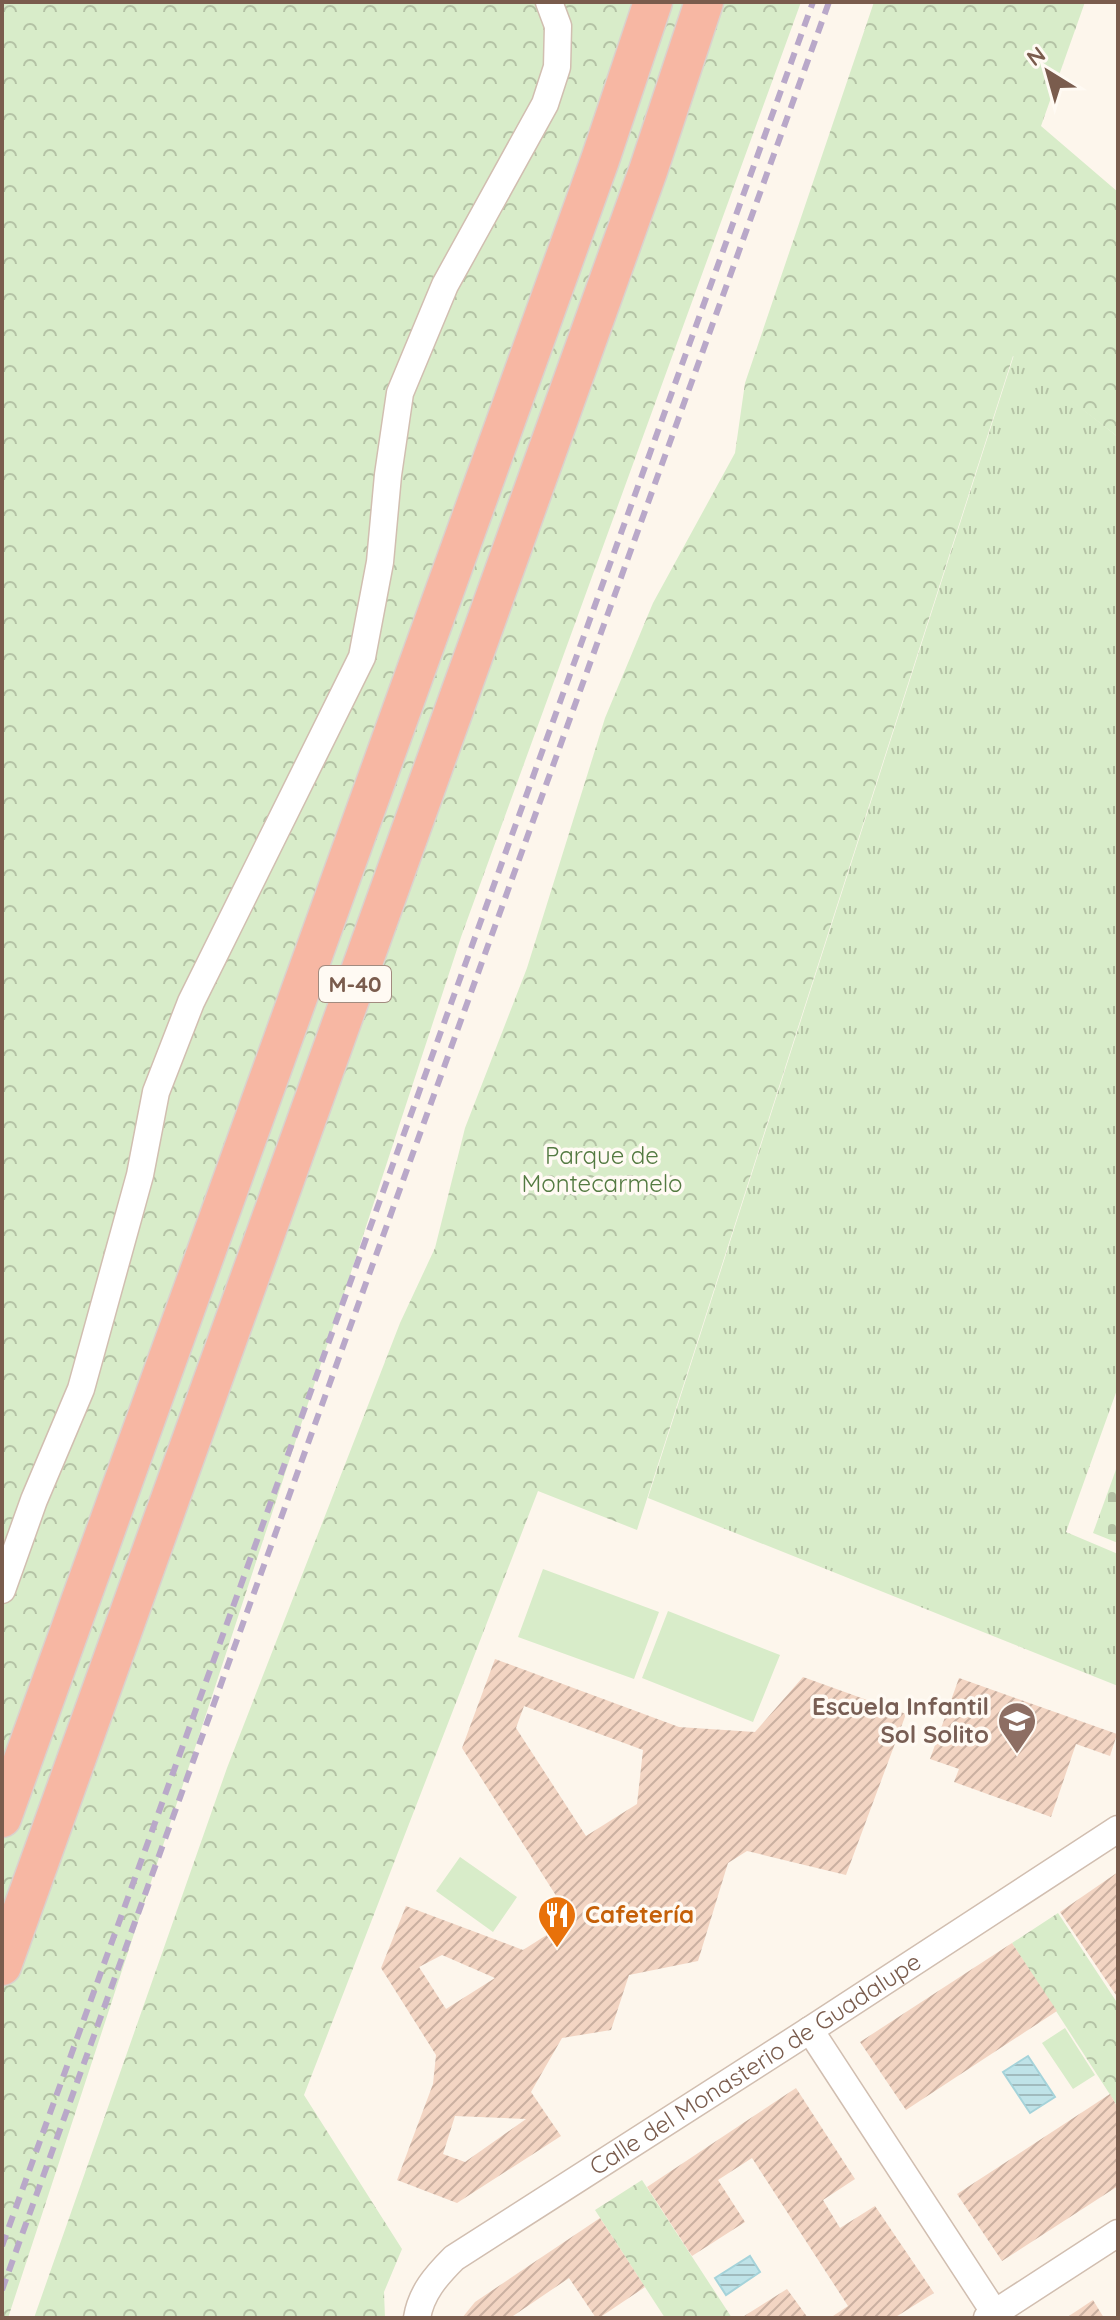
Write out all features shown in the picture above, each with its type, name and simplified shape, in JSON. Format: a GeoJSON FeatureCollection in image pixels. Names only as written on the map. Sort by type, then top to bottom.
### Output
{"type":"FeatureCollection","features":[{"type":"Feature","properties":{"kind":"highway","name":"M-40"},"geometry":{"type":"LineString","coordinates":[[2,1818],[600,160],[653,2]]}},
{"type":"Feature","properties":{"kind":"highway","name":"M-40"},"geometry":{"type":"LineString","coordinates":[[2,1966],[643,186],[704,2]]}},
{"type":"Feature","properties":{"kind":"street"},"geometry":{"type":"LineString","coordinates":[[2,1590],[34,1500],[81,1389],[140,1175],[156,1092],[191,1002],[362,657],[380,562],[400,393],[445,285],[545,104],[557,67],[558,26],[549,2]]}},
{"type":"Feature","properties":{"kind":"street","name":"Calle del Monasterio de Guadalupe"},"geometry":{"type":"LineString","coordinates":[[417,2318],[422,2297],[434,2278],[454,2258],[1118,1829]]}},
{"type":"Feature","properties":{"kind":"street"},"geometry":{"type":"LineString","coordinates":[[810,2030],[993,2316],[1118,2233]]}},
{"type":"Feature","properties":{"kind":"green space"},"geometry":{"type":"Polygon","coordinates":[[[2,2],[801,2],[461,937],[8,2318],[2,2318],[2,2]]]}},
{"type":"Feature","properties":{"kind":"green space","name":"Parque de Montecarmelo"},"geometry":{"type":"Polygon","coordinates":[[[874,2],[1085,2],[1041,126],[1118,192],[1118,437],[1013,356],[637,1530],[538,1491],[304,2095],[402,2249],[384,2292],[385,2318],[34,2318],[227,1768],[400,1323],[435,1248],[465,1128],[527,968],[605,718],[653,603],[735,453],[745,383],[874,2]]]}},
{"type":"Feature","properties":{"kind":"green space"},"geometry":{"type":"Polygon","coordinates":[[[1014,355],[1118,437],[1118,1387],[1066,1532],[1118,1554],[1118,1686],[648,1498],[1014,355]]]}},
{"type":"Feature","properties":{"kind":"green space"},"geometry":{"type":"Polygon","coordinates":[[[1118,1464],[1118,1543],[1093,1533],[1118,1464]]]}},
{"type":"Feature","properties":{"kind":"green space"},"geometry":{"type":"Polygon","coordinates":[[[543,1569],[659,1612],[634,1679],[518,1637],[543,1569]]]}},
{"type":"Feature","properties":{"kind":"green space"},"geometry":{"type":"Polygon","coordinates":[[[668,1611],[780,1655],[753,1722],[642,1678],[668,1611]]]}},
{"type":"Feature","properties":{"kind":"green space"},"geometry":{"type":"Polygon","coordinates":[[[460,1857],[517,1897],[493,1932],[436,1891],[460,1857]]]}},
{"type":"Feature","properties":{"kind":"green space"},"geometry":{"type":"Polygon","coordinates":[[[1058,1913],[1118,2004],[1118,2107],[1012,1943],[1058,1913]]]}},
{"type":"Feature","properties":{"kind":"green space"},"geometry":{"type":"Polygon","coordinates":[[[1065,2028],[1095,2075],[1073,2089],[1042,2043],[1065,2028]]]}},
{"type":"Feature","properties":{"kind":"green space"},"geometry":{"type":"Polygon","coordinates":[[[642,2180],[732,2318],[665,2318],[595,2210],[642,2180]]]}},
{"type":"Feature","properties":{"kind":"water"},"geometry":{"type":"Polygon","coordinates":[[[1028,2056],[1055,2097],[1030,2113],[1003,2072],[1028,2056]]]}},
{"type":"Feature","properties":{"kind":"water"},"geometry":{"type":"Polygon","coordinates":[[[750,2256],[760,2272],[726,2295],[715,2278],[750,2256]]]}},
{"type":"Feature","properties":{"kind":"building"},"geometry":{"type":"Polygon","coordinates":[[[495,1659],[679,1727],[755,1732],[803,1677],[906,1714],[846,1875],[747,1851],[728,1863],[698,1961],[629,1975],[611,2030],[562,2038],[531,2092],[561,2136],[457,2203],[397,2180],[433,2084],[436,2055],[381,1968],[406,1906],[523,1950],[564,1924],[555,1894],[462,1748],[495,1659]],[[524,1706],[516,1728],[586,1836],[637,1804],[643,1750],[524,1706]],[[442,1955],[419,1967],[446,2009],[495,1978],[442,1955]],[[455,2116],[443,2154],[465,2162],[526,2119],[455,2116]]]}},
{"type":"Feature","properties":{"kind":"building"},"geometry":{"type":"Polygon","coordinates":[[[959,1678],[1117,1734],[1110,1756],[1076,1744],[1051,1817],[954,1782],[959,1769],[930,1759],[959,1678]]]}},
{"type":"Feature","properties":{"kind":"building"},"geometry":{"type":"Polygon","coordinates":[[[1118,1872],[1118,1998],[1060,1912],[1118,1872]]]}},
{"type":"Feature","properties":{"kind":"building"},"geometry":{"type":"Polygon","coordinates":[[[1012,1943],[1057,2011],[906,2110],[860,2042],[1012,1943]]]}},
{"type":"Feature","properties":{"kind":"building"},"geometry":{"type":"Polygon","coordinates":[[[796,2088],[855,2179],[823,2200],[840,2228],[875,2206],[934,2293],[894,2318],[830,2318],[848,2306],[752,2158],[718,2180],[745,2222],[692,2256],[647,2187],[796,2088]]]}},
{"type":"Feature","properties":{"kind":"building"},"geometry":{"type":"Polygon","coordinates":[[[1110,2094],[1118,2108],[1118,2186],[1002,2261],[957,2194],[1110,2094]]]}},
{"type":"Feature","properties":{"kind":"building"},"geometry":{"type":"Polygon","coordinates":[[[600,2218],[645,2287],[599,2318],[569,2278],[510,2318],[462,2318],[475,2302],[600,2218]]]}},
{"type":"Feature","properties":{"kind":"building"},"geometry":{"type":"Polygon","coordinates":[[[787,2289],[808,2318],[741,2318],[787,2289]]]}},
{"type":"Feature","properties":{"kind":"building"},"geometry":{"type":"Polygon","coordinates":[[[1093,2300],[1104,2318],[1066,2318],[1093,2300]]]}},
{"type":"Feature","properties":{"kind":"railway"},"geometry":{"type":"LineString","coordinates":[[2,2246],[813,2]]}},
{"type":"Feature","properties":{"kind":"railway"},"geometry":{"type":"LineString","coordinates":[[2,2290],[829,2]]}},
{"type":"Feature","properties":{"kind":"place","name":"Escuela Infantil Sol Solito"},"geometry":{"type":"Point","coordinates":[1017,1755]}},
{"type":"Feature","properties":{"kind":"place","name":"Cafetería"},"geometry":{"type":"Point","coordinates":[557,1949]}}]}
